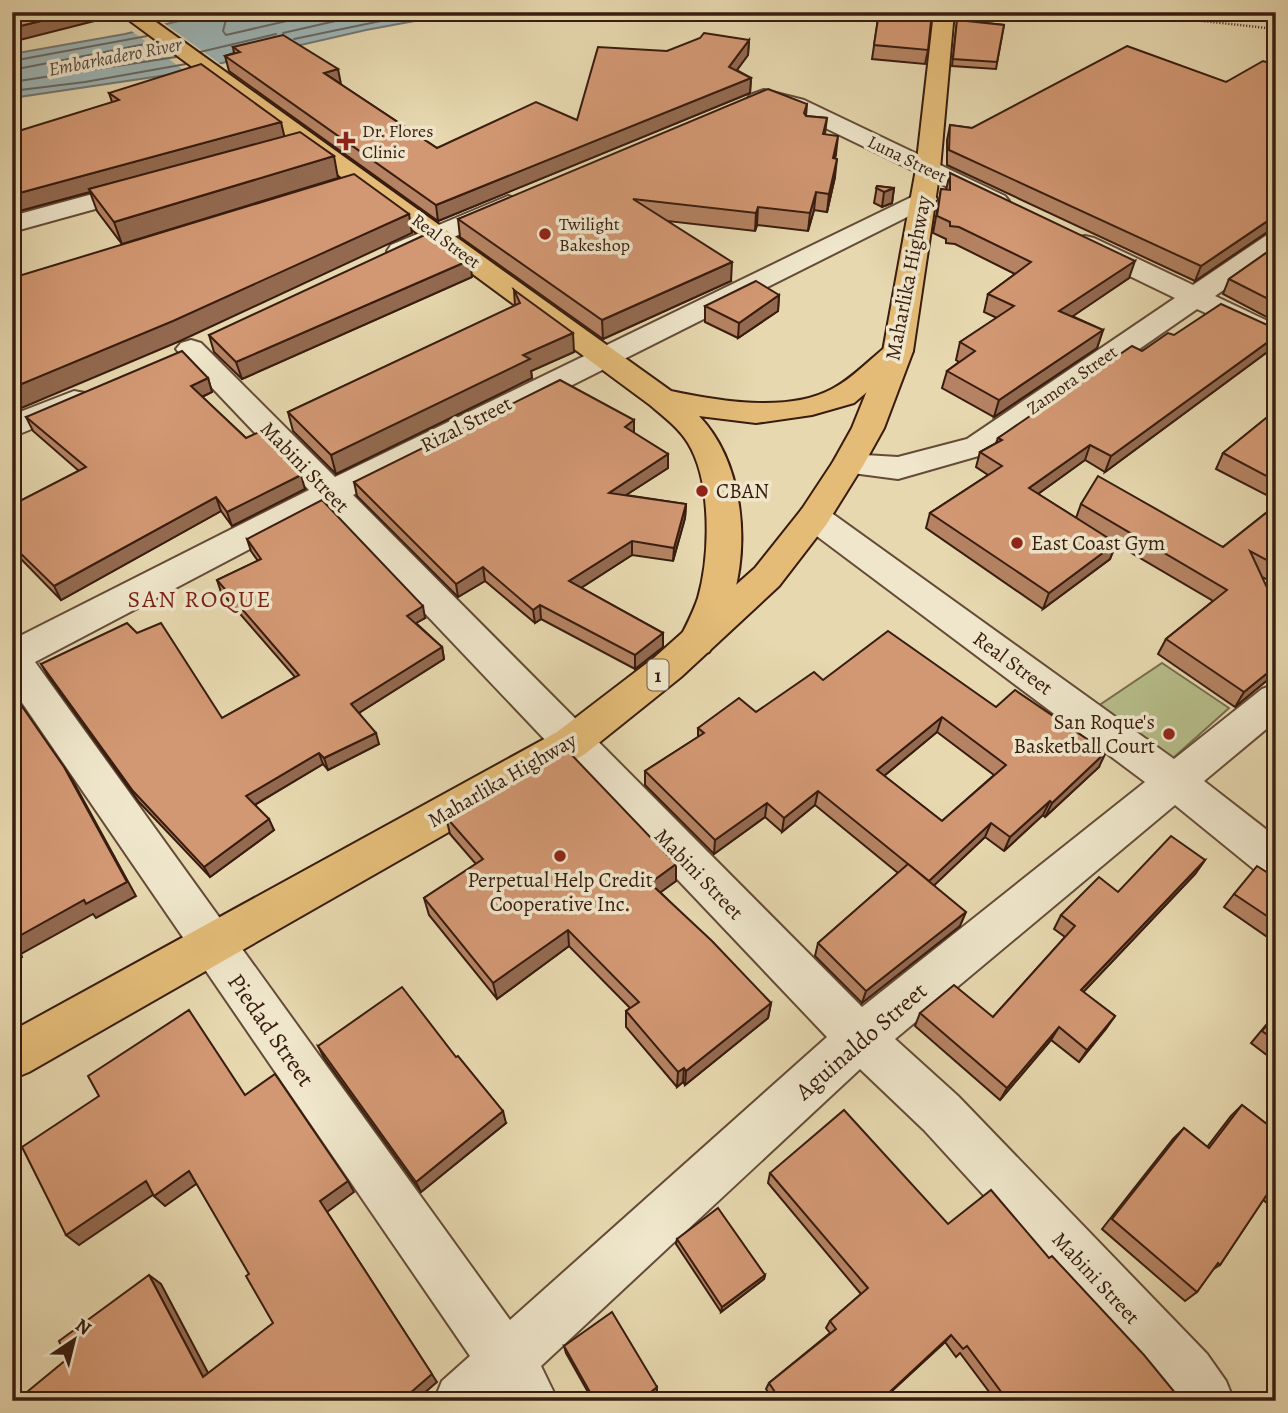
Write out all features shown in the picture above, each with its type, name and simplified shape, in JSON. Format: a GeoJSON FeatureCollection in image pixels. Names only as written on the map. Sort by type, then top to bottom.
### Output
{"type":"FeatureCollection","features":[{"type":"Feature","properties":{"kind":"main road","name":"Maharlika Highway"},"geometry":{"type":"LineString","coordinates":[[12,1056],[571,743],[696,642],[767,578],[814,517],[848,464],[868,428],[898,351],[926,184],[944,12]]}},
{"type":"Feature","properties":{"kind":"main road","name":"Real Street"},"geometry":{"type":"LineString","coordinates":[[130,14],[437,234],[601,357],[661,398],[686,420],[704,444],[716,470],[719,494],[719,583],[709,617],[696,642]]}},
{"type":"Feature","properties":{"kind":"main road","name":"Real Street"},"geometry":{"type":"LineString","coordinates":[[661,398],[712,409],[756,413],[801,408],[843,396],[898,351]]}},
{"type":"Feature","properties":{"kind":"street","name":"Luna Street"},"geometry":{"type":"LineString","coordinates":[[738,108],[764,97],[796,105],[926,184],[1013,209]]}},
{"type":"Feature","properties":{"kind":"street"},"geometry":{"type":"LineString","coordinates":[[281,149],[308,142]]}},
{"type":"Feature","properties":{"kind":"street"},"geometry":{"type":"LineString","coordinates":[[12,224],[173,179]]}},
{"type":"Feature","properties":{"kind":"street"},"geometry":{"type":"LineString","coordinates":[[335,189],[360,181]]}},
{"type":"Feature","properties":{"kind":"street","name":"Rizal Street"},"geometry":{"type":"LineString","coordinates":[[12,658],[330,493],[601,357],[926,184]]}},
{"type":"Feature","properties":{"kind":"street"},"geometry":{"type":"LineString","coordinates":[[375,263],[537,192]]}},
{"type":"Feature","properties":{"kind":"street"},"geometry":{"type":"LineString","coordinates":[[1061,232],[1276,336]]}},
{"type":"Feature","properties":{"kind":"street","name":"Zamora Street"},"geometry":{"type":"LineString","coordinates":[[848,464],[898,468],[978,446],[1276,241]]}},
{"type":"Feature","properties":{"kind":"street","name":"Mabini Street"},"geometry":{"type":"LineString","coordinates":[[190,349],[860,1038],[941,1113],[1187,1374],[1206,1401]]}},
{"type":"Feature","properties":{"kind":"street"},"geometry":{"type":"LineString","coordinates":[[12,427],[101,388]]}},
{"type":"Feature","properties":{"kind":"street","name":"Real Street"},"geometry":{"type":"LineString","coordinates":[[814,517],[1177,783],[1276,862]]}},
{"type":"Feature","properties":{"kind":"street","name":"Piedad Street"},"geometry":{"type":"LineString","coordinates":[[12,658],[505,1360],[530,1401]]}},
{"type":"Feature","properties":{"kind":"street","name":"Aguinaldo Street"},"geometry":{"type":"LineString","coordinates":[[462,1401],[860,1038],[1177,783],[1276,699]]}},
{"type":"Feature","properties":{"kind":"path"},"geometry":{"type":"LineString","coordinates":[[1121,12],[1276,29]]}},
{"type":"Feature","properties":{"kind":"green space","name":"San Roque's Basketball Court"},"geometry":{"type":"Polygon","coordinates":[[[1162,663],[1229,708],[1172,759],[1098,706],[1162,663]]]}},
{"type":"Feature","properties":{"kind":"water","name":"Embarkadero River"},"geometry":{"type":"Polygon","coordinates":[[[216,12],[463,12],[366,30],[174,74],[12,98],[12,54],[125,34],[216,12]]]}},
{"type":"Feature","properties":{"kind":"pier"},"geometry":{"type":"Polygon","coordinates":[[[161,21],[223,66],[189,74],[129,29],[161,21]]]}},
{"type":"Feature","properties":{"kind":"building"},"geometry":{"type":"Polygon","coordinates":[[[12,12],[78,12],[12,28],[12,12]]]}},
{"type":"Feature","properties":{"kind":"building"},"geometry":{"type":"Polygon","coordinates":[[[879,12],[932,12],[928,50],[874,45],[879,12]]]}},
{"type":"Feature","properties":{"kind":"building"},"geometry":{"type":"Polygon","coordinates":[[[957,20],[1004,25],[997,62],[953,59],[957,20]]]}},
{"type":"Feature","properties":{"kind":"building"},"geometry":{"type":"Polygon","coordinates":[[[704,33],[749,40],[729,67],[751,78],[436,205],[225,56],[240,52],[233,47],[283,35],[338,69],[324,73],[437,148],[536,102],[577,120],[598,47],[667,51],[700,38],[704,33]]]}},
{"type":"Feature","properties":{"kind":"building"},"geometry":{"type":"Polygon","coordinates":[[[1127,46],[1226,82],[1263,61],[1276,65],[1276,217],[1201,266],[949,150],[950,125],[972,128],[1127,46]]]}},
{"type":"Feature","properties":{"kind":"building"},"geometry":{"type":"Polygon","coordinates":[[[201,64],[281,122],[12,195],[12,133],[119,100],[109,93],[201,64]]]}},
{"type":"Feature","properties":{"kind":"building"},"geometry":{"type":"Polygon","coordinates":[[[768,89],[807,104],[804,113],[806,116],[827,118],[823,134],[838,136],[833,158],[837,159],[829,194],[816,192],[810,213],[758,207],[756,213],[633,199],[732,262],[602,320],[458,219],[768,89]]]}},
{"type":"Feature","properties":{"kind":"building"},"geometry":{"type":"Polygon","coordinates":[[[300,132],[334,156],[114,222],[89,189],[300,132]]]}},
{"type":"Feature","properties":{"kind":"building"},"geometry":{"type":"Polygon","coordinates":[[[950,173],[1135,261],[1059,311],[1103,330],[999,400],[947,371],[975,351],[960,342],[1014,306],[988,294],[1031,262],[959,227],[950,226],[950,222],[937,216],[941,189],[950,190],[950,173]]]}},
{"type":"Feature","properties":{"kind":"building"},"geometry":{"type":"Polygon","coordinates":[[[354,174],[409,214],[173,321],[12,388],[12,278],[354,174]]]}},
{"type":"Feature","properties":{"kind":"building"},"geometry":{"type":"Polygon","coordinates":[[[876,188],[894,188],[884,192],[876,188]]]}},
{"type":"Feature","properties":{"kind":"building"},"geometry":{"type":"Polygon","coordinates":[[[431,232],[470,260],[236,362],[209,335],[431,232]]]}},
{"type":"Feature","properties":{"kind":"building"},"geometry":{"type":"Polygon","coordinates":[[[1276,246],[1276,303],[1229,279],[1276,246]]]}},
{"type":"Feature","properties":{"kind":"building"},"geometry":{"type":"Polygon","coordinates":[[[756,281],[779,295],[739,323],[705,306],[756,281]]]}},
{"type":"Feature","properties":{"kind":"building"},"geometry":{"type":"Polygon","coordinates":[[[514,290],[573,333],[523,355],[530,359],[331,455],[288,412],[520,303],[514,290]]]}},
{"type":"Feature","properties":{"kind":"building"},"geometry":{"type":"Polygon","coordinates":[[[1221,304],[1276,329],[1276,336],[1111,456],[1090,445],[1029,488],[1116,543],[1049,593],[930,513],[1002,466],[980,452],[1002,440],[998,438],[1132,346],[1142,351],[1168,333],[1174,335],[1221,304]]]}},
{"type":"Feature","properties":{"kind":"building"},"geometry":{"type":"Polygon","coordinates":[[[182,351],[208,378],[191,386],[246,438],[259,432],[301,475],[227,512],[216,497],[54,586],[12,546],[12,505],[86,467],[26,417],[182,351]]]}},
{"type":"Feature","properties":{"kind":"building"},"geometry":{"type":"Polygon","coordinates":[[[560,380],[634,420],[625,427],[668,454],[609,493],[686,504],[674,548],[632,541],[569,581],[663,633],[635,655],[540,605],[533,610],[483,567],[456,584],[354,482],[560,380]]]}},
{"type":"Feature","properties":{"kind":"building"},"geometry":{"type":"Polygon","coordinates":[[[1276,410],[1276,481],[1223,453],[1276,410]]]}},
{"type":"Feature","properties":{"kind":"building"},"geometry":{"type":"Polygon","coordinates":[[[1098,476],[1223,547],[1276,505],[1276,565],[1250,551],[1276,607],[1276,666],[1244,692],[1166,639],[1227,590],[1081,504],[1098,476]]]}},
{"type":"Feature","properties":{"kind":"building"},"geometry":{"type":"Polygon","coordinates":[[[322,500],[423,606],[407,616],[442,647],[351,704],[376,733],[324,758],[319,753],[246,796],[269,819],[204,867],[133,791],[41,664],[127,623],[137,633],[161,623],[222,718],[299,675],[217,580],[261,559],[247,539],[322,500]]]}},
{"type":"Feature","properties":{"kind":"building"},"geometry":{"type":"Polygon","coordinates":[[[888,631],[996,707],[1015,690],[1106,752],[1052,803],[1050,801],[1010,837],[991,823],[929,881],[818,791],[784,818],[767,803],[715,840],[645,771],[704,733],[698,728],[739,698],[756,712],[814,672],[823,680],[888,631]],[[942,717],[877,770],[942,821],[1006,765],[942,717]]]}},
{"type":"Feature","properties":{"kind":"building"},"geometry":{"type":"Polygon","coordinates":[[[12,692],[64,767],[127,882],[86,904],[84,900],[12,940],[12,692]]]}},
{"type":"Feature","properties":{"kind":"building"},"geometry":{"type":"Polygon","coordinates":[[[566,749],[676,864],[650,883],[712,941],[771,1003],[686,1071],[684,1068],[678,1072],[626,1011],[639,1002],[568,930],[493,983],[424,898],[483,859],[446,817],[566,749]]]}},
{"type":"Feature","properties":{"kind":"building"},"geometry":{"type":"Polygon","coordinates":[[[1171,836],[1205,860],[1081,990],[1115,1016],[1087,1050],[1059,1027],[1007,1088],[920,1013],[954,985],[993,1017],[1075,926],[1061,915],[1099,877],[1118,892],[1171,836]]]}},
{"type":"Feature","properties":{"kind":"building"},"geometry":{"type":"Polygon","coordinates":[[[908,864],[966,912],[866,991],[818,943],[908,864]]]}},
{"type":"Feature","properties":{"kind":"building"},"geometry":{"type":"Polygon","coordinates":[[[1257,866],[1276,878],[1276,922],[1234,894],[1257,866]]]}},
{"type":"Feature","properties":{"kind":"building"},"geometry":{"type":"Polygon","coordinates":[[[402,987],[456,1057],[458,1056],[503,1111],[416,1182],[318,1046],[402,987]]]}},
{"type":"Feature","properties":{"kind":"building"},"geometry":{"type":"Polygon","coordinates":[[[189,1010],[245,1095],[275,1074],[348,1181],[320,1201],[432,1374],[401,1401],[16,1401],[67,1359],[59,1341],[149,1275],[203,1377],[273,1323],[246,1276],[249,1274],[189,1171],[154,1196],[146,1181],[66,1235],[22,1147],[99,1096],[88,1076],[189,1010]]]}},
{"type":"Feature","properties":{"kind":"building"},"geometry":{"type":"Polygon","coordinates":[[[1276,1015],[1276,1041],[1262,1031],[1276,1015]]]}},
{"type":"Feature","properties":{"kind":"building"},"geometry":{"type":"Polygon","coordinates":[[[1242,1105],[1276,1131],[1276,1190],[1272,1187],[1220,1265],[1218,1263],[1197,1292],[1112,1219],[1184,1128],[1209,1148],[1242,1105]]]}},
{"type":"Feature","properties":{"kind":"building"},"geometry":{"type":"Polygon","coordinates":[[[844,1110],[948,1224],[991,1190],[1049,1258],[1052,1256],[1144,1355],[1181,1400],[1008,1401],[967,1346],[963,1349],[951,1335],[880,1401],[781,1401],[769,1383],[836,1329],[830,1321],[868,1288],[770,1173],[844,1110]]]}},
{"type":"Feature","properties":{"kind":"building"},"geometry":{"type":"Polygon","coordinates":[[[718,1208],[765,1275],[722,1307],[677,1239],[718,1208]]]}},
{"type":"Feature","properties":{"kind":"building"},"geometry":{"type":"Polygon","coordinates":[[[612,1312],[657,1387],[640,1401],[595,1401],[564,1346],[612,1312]]]}},
{"type":"Feature","properties":{"kind":"place","name":"Dr. Flores Clinic"},"geometry":{"type":"Point","coordinates":[346,141]}},
{"type":"Feature","properties":{"kind":"place","name":"Twilight Bakeshop"},"geometry":{"type":"Point","coordinates":[545,234]}},
{"type":"Feature","properties":{"kind":"place","name":"CBAN"},"geometry":{"type":"Point","coordinates":[702,491]}},
{"type":"Feature","properties":{"kind":"place","name":"East Coast Gym"},"geometry":{"type":"Point","coordinates":[1017,543]}},
{"type":"Feature","properties":{"kind":"place","name":"San Roque's Basketball Court"},"geometry":{"type":"Point","coordinates":[1169,734]}},
{"type":"Feature","properties":{"kind":"place","name":"Perpetual Help Credit Cooperative Inc."},"geometry":{"type":"Point","coordinates":[560,856]}},
{"type":"Feature","properties":{"kind":"district","name":"SAN ROQUE"},"geometry":{"type":"Point","coordinates":[200,599]}}]}
